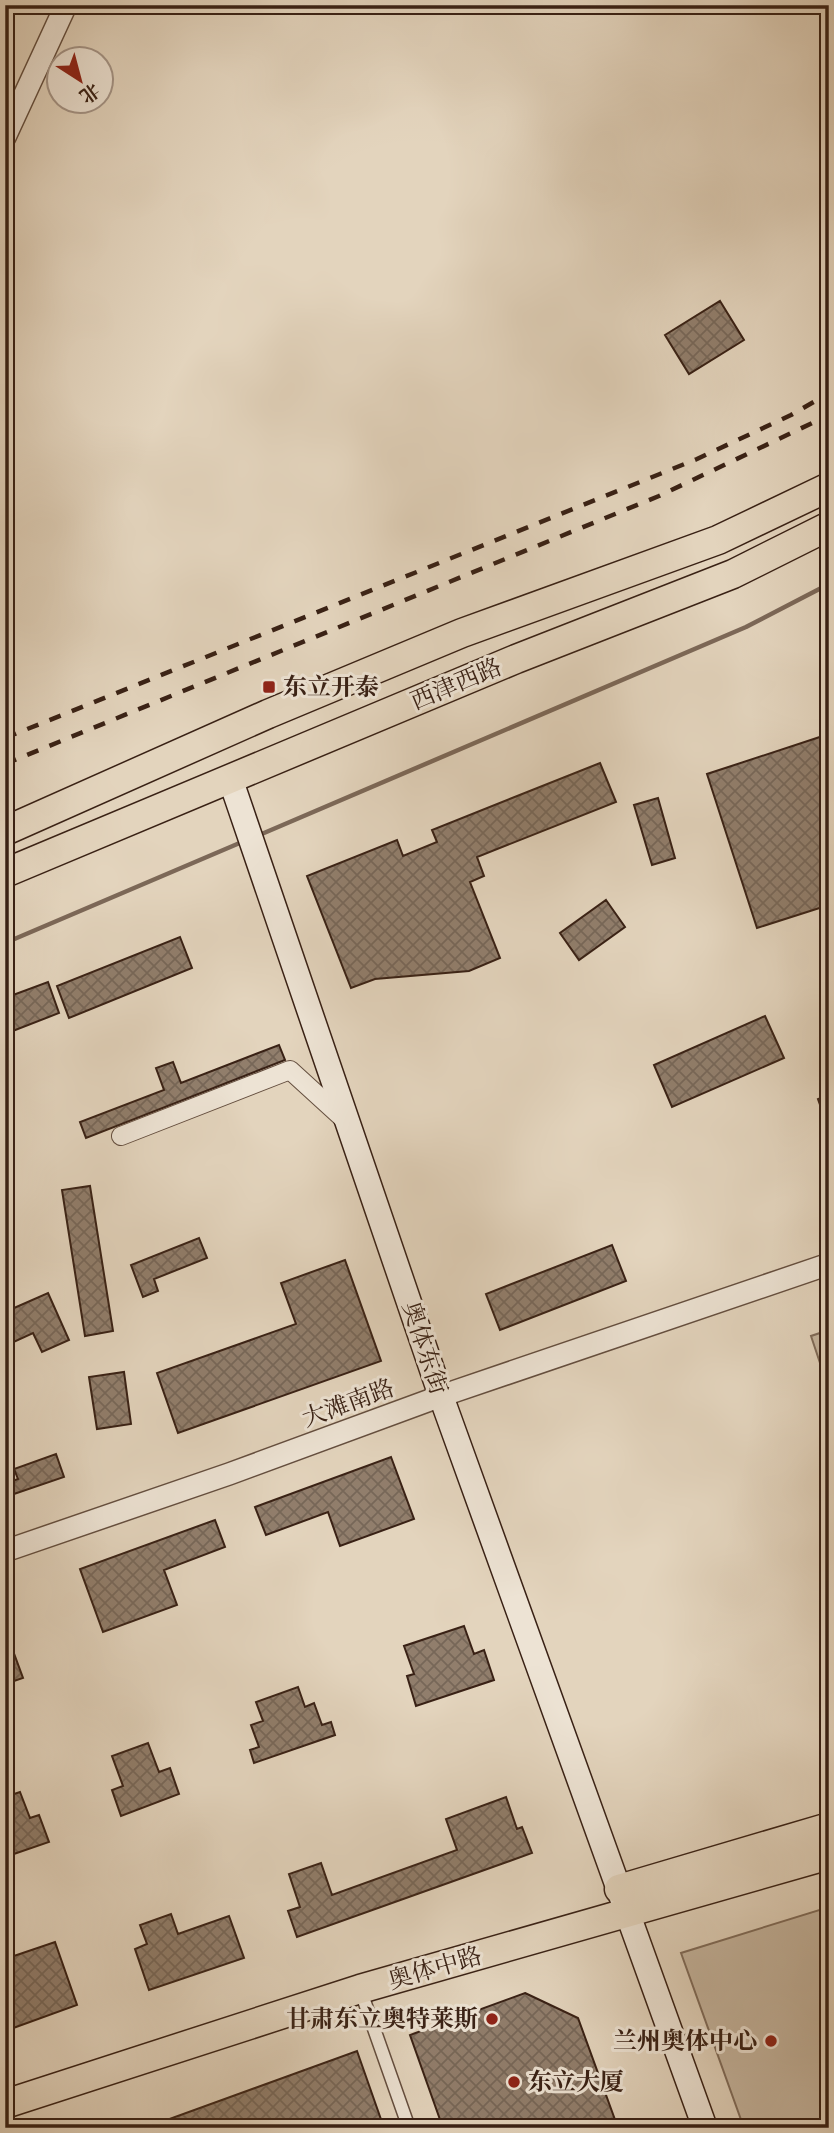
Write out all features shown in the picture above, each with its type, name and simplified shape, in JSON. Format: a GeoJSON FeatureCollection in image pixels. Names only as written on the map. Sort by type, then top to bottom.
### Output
{"type":"FeatureCollection","features":[{"type":"Feature","properties":{"kind":"main road","name":"西津西路"},"geometry":{"type":"LineString","coordinates":[[5,831],[410,654],[718,540],[829,487]]}},
{"type":"Feature","properties":{"kind":"main road","name":"西津西路"},"geometry":{"type":"LineString","coordinates":[[5,873],[516,659],[733,574],[829,526]]}},
{"type":"Feature","properties":{"kind":"main road","name":"奥体东街"},"geometry":{"type":"LineString","coordinates":[[230,778],[284,939],[352,1127],[441,1396],[705,2128]]}},
{"type":"Feature","properties":{"kind":"main road","name":"奥体中路"},"geometry":{"type":"LineString","coordinates":[[5,2104],[623,1902],[829,1827]]}},
{"type":"Feature","properties":{"kind":"main road","name":"奥体中路"},"geometry":{"type":"LineString","coordinates":[[623,1902],[829,1855]]}},
{"type":"Feature","properties":{"kind":"street"},"geometry":{"type":"LineString","coordinates":[[5,137],[66,5]]}},
{"type":"Feature","properties":{"kind":"street"},"geometry":{"type":"LineString","coordinates":[[121,1136],[290,1070],[352,1127]]}},
{"type":"Feature","properties":{"kind":"street","name":"大滩南路"},"geometry":{"type":"LineString","coordinates":[[5,1551],[441,1396],[829,1264]]}},
{"type":"Feature","properties":{"kind":"street"},"geometry":{"type":"LineString","coordinates":[[360,1989],[409,2128]]}},
{"type":"Feature","properties":{"kind":"shaded area"},"geometry":{"type":"Polygon","coordinates":[[[829,1330],[829,1390],[811,1336],[829,1330]]]}},
{"type":"Feature","properties":{"kind":"shaded area","name":"兰州奥体中心"},"geometry":{"type":"Polygon","coordinates":[[[829,1907],[829,2128],[744,2128],[681,1953],[829,1907]]]}},
{"type":"Feature","properties":{"kind":"building"},"geometry":{"type":"Polygon","coordinates":[[[720,301],[744,340],[689,374],[665,335],[720,301]]]}},
{"type":"Feature","properties":{"kind":"building"},"geometry":{"type":"Polygon","coordinates":[[[829,734],[829,905],[757,928],[707,774],[829,734]]]}},
{"type":"Feature","properties":{"kind":"building"},"geometry":{"type":"Polygon","coordinates":[[[600,763],[616,802],[477,857],[484,876],[470,882],[500,958],[469,971],[375,979],[351,988],[307,876],[397,840],[403,856],[437,842],[432,830],[600,763]]]}},
{"type":"Feature","properties":{"kind":"building"},"geometry":{"type":"Polygon","coordinates":[[[658,798],[675,858],[652,865],[634,805],[658,798]]]}},
{"type":"Feature","properties":{"kind":"building"},"geometry":{"type":"Polygon","coordinates":[[[606,900],[625,927],[579,960],[560,933],[606,900]]]}},
{"type":"Feature","properties":{"kind":"building"},"geometry":{"type":"Polygon","coordinates":[[[180,937],[192,968],[69,1018],[57,986],[180,937]]]}},
{"type":"Feature","properties":{"kind":"building"},"geometry":{"type":"Polygon","coordinates":[[[48,982],[59,1013],[5,1034],[5,998],[48,982]]]}},
{"type":"Feature","properties":{"kind":"building"},"geometry":{"type":"Polygon","coordinates":[[[765,1016],[784,1058],[672,1107],[654,1065],[765,1016]]]}},
{"type":"Feature","properties":{"kind":"building"},"geometry":{"type":"Polygon","coordinates":[[[279,1045],[285,1060],[86,1138],[80,1122],[164,1090],[156,1068],[173,1062],[181,1083],[279,1045]]]}},
{"type":"Feature","properties":{"kind":"building"},"geometry":{"type":"Polygon","coordinates":[[[829,1095],[829,1130],[818,1099],[829,1095]]]}},
{"type":"Feature","properties":{"kind":"building"},"geometry":{"type":"Polygon","coordinates":[[[90,1186],[113,1331],[85,1336],[62,1190],[90,1186]]]}},
{"type":"Feature","properties":{"kind":"building"},"geometry":{"type":"Polygon","coordinates":[[[199,1238],[207,1258],[154,1279],[158,1291],[143,1297],[131,1265],[199,1238]]]}},
{"type":"Feature","properties":{"kind":"building"},"geometry":{"type":"Polygon","coordinates":[[[612,1245],[626,1281],[500,1330],[486,1294],[612,1245]]]}},
{"type":"Feature","properties":{"kind":"building"},"geometry":{"type":"Polygon","coordinates":[[[345,1260],[381,1361],[178,1433],[157,1373],[296,1324],[281,1283],[345,1260]]]}},
{"type":"Feature","properties":{"kind":"building"},"geometry":{"type":"Polygon","coordinates":[[[48,1293],[69,1340],[42,1352],[33,1333],[5,1346],[5,1312],[48,1293]]]}},
{"type":"Feature","properties":{"kind":"building"},"geometry":{"type":"Polygon","coordinates":[[[124,1372],[131,1424],[97,1429],[89,1377],[124,1372]]]}},
{"type":"Feature","properties":{"kind":"building"},"geometry":{"type":"Polygon","coordinates":[[[56,1454],[64,1477],[5,1497],[5,1484],[18,1479],[14,1469],[56,1454]]]}},
{"type":"Feature","properties":{"kind":"building"},"geometry":{"type":"Polygon","coordinates":[[[391,1457],[414,1519],[340,1546],[328,1512],[266,1535],[255,1507],[391,1457]]]}},
{"type":"Feature","properties":{"kind":"building"},"geometry":{"type":"Polygon","coordinates":[[[215,1520],[225,1547],[164,1570],[177,1605],[103,1632],[80,1569],[215,1520]]]}},
{"type":"Feature","properties":{"kind":"building"},"geometry":{"type":"Polygon","coordinates":[[[464,1626],[474,1654],[484,1650],[494,1680],[416,1706],[407,1676],[414,1674],[404,1646],[464,1626]]]}},
{"type":"Feature","properties":{"kind":"building"},"geometry":{"type":"Polygon","coordinates":[[[5,1629],[23,1678],[5,1684],[5,1629]]]}},
{"type":"Feature","properties":{"kind":"building"},"geometry":{"type":"Polygon","coordinates":[[[298,1687],[305,1707],[314,1703],[322,1725],[331,1722],[335,1735],[254,1763],[250,1750],[259,1747],[251,1725],[263,1721],[256,1702],[298,1687]]]}},
{"type":"Feature","properties":{"kind":"building"},"geometry":{"type":"Polygon","coordinates":[[[148,1743],[159,1772],[170,1768],[179,1794],[121,1816],[112,1790],[123,1786],[112,1756],[148,1743]]]}},
{"type":"Feature","properties":{"kind":"building"},"geometry":{"type":"Polygon","coordinates":[[[20,1792],[30,1818],[39,1815],[49,1842],[5,1857],[5,1797],[20,1792]]]}},
{"type":"Feature","properties":{"kind":"building"},"geometry":{"type":"Polygon","coordinates":[[[506,1797],[517,1829],[522,1827],[532,1853],[297,1937],[288,1911],[300,1907],[289,1874],[321,1863],[332,1895],[457,1850],[446,1819],[506,1797]]]}},
{"type":"Feature","properties":{"kind":"building"},"geometry":{"type":"Polygon","coordinates":[[[171,1914],[178,1934],[229,1916],[244,1958],[149,1990],[135,1949],[147,1944],[140,1925],[171,1914]]]}},
{"type":"Feature","properties":{"kind":"building"},"geometry":{"type":"Polygon","coordinates":[[[55,1942],[77,2005],[5,2031],[5,1959],[55,1942]]]}},
{"type":"Feature","properties":{"kind":"building","name":"东立大厦"},"geometry":{"type":"Polygon","coordinates":[[[525,1993],[578,2018],[618,2128],[443,2128],[410,2035],[525,1993]]]}},
{"type":"Feature","properties":{"kind":"building"},"geometry":{"type":"Polygon","coordinates":[[[357,2051],[384,2128],[150,2126],[357,2051]]]}},
{"type":"Feature","properties":{"kind":"waterway"},"geometry":{"type":"LineString","coordinates":[[257,836],[746,627],[829,584]]}},
{"type":"Feature","properties":{"kind":"waterway"},"geometry":{"type":"LineString","coordinates":[[5,943],[242,842]]}},
{"type":"Feature","properties":{"kind":"railway"},"geometry":{"type":"LineString","coordinates":[[5,738],[697,459],[791,415],[829,393]]}},
{"type":"Feature","properties":{"kind":"railway"},"geometry":{"type":"LineString","coordinates":[[5,764],[659,496],[829,415]]}},
{"type":"Feature","properties":{"kind":"place","name":"东立开泰"},"geometry":{"type":"Point","coordinates":[269,687]}},
{"type":"Feature","properties":{"kind":"place","name":"甘肃东立奥特莱斯"},"geometry":{"type":"Point","coordinates":[492,2019]}},
{"type":"Feature","properties":{"kind":"place","name":"兰州奥体中心"},"geometry":{"type":"Point","coordinates":[771,2041]}},
{"type":"Feature","properties":{"kind":"place","name":"东立大厦"},"geometry":{"type":"Point","coordinates":[514,2082]}}]}
